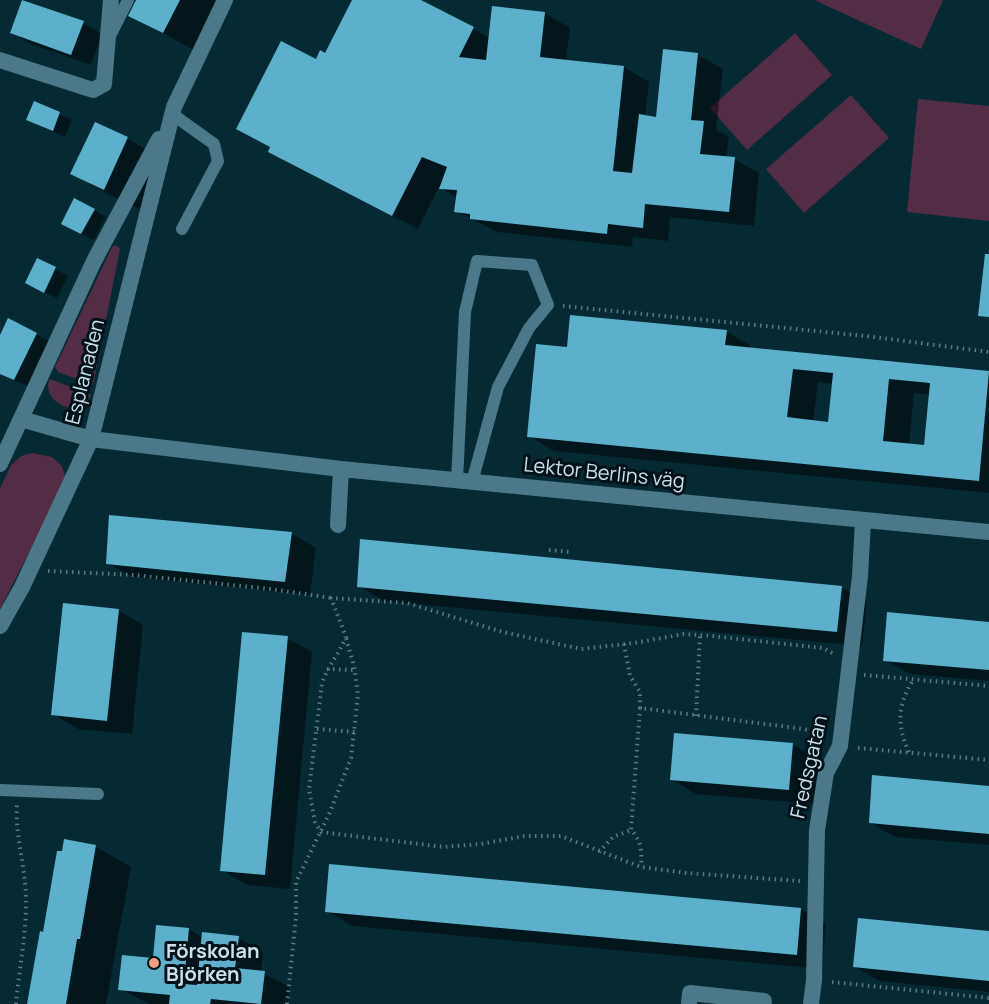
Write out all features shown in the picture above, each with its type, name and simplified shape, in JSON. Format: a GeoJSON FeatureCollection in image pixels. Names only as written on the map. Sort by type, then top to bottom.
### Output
{"type":"FeatureCollection","features":[{"type":"Feature","properties":{"kind":"street"},"geometry":{"type":"LineString","coordinates":[[0,60],[93,90],[104,84],[111,0]]}},
{"type":"Feature","properties":{"kind":"street"},"geometry":{"type":"LineString","coordinates":[[173,111],[225,0]]}},
{"type":"Feature","properties":{"kind":"street","name":"Esplanaden"},"geometry":{"type":"LineString","coordinates":[[0,464],[94,261],[173,111]]}},
{"type":"Feature","properties":{"kind":"street","name":"Esplanaden"},"geometry":{"type":"LineString","coordinates":[[0,626],[29,571],[91,439],[173,111]]}},
{"type":"Feature","properties":{"kind":"street","name":"Lektor Berlins väg"},"geometry":{"type":"LineString","coordinates":[[21,419],[91,439],[341,469],[989,532]]}},
{"type":"Feature","properties":{"kind":"street"},"geometry":{"type":"LineString","coordinates":[[338,525],[341,469]]}},
{"type":"Feature","properties":{"kind":"street","name":"Fredsgatan"},"geometry":{"type":"LineString","coordinates":[[811,1004],[814,980],[817,830],[820,800],[826,773],[841,742],[860,576],[863,521]]}},
{"type":"Feature","properties":{"kind":"street"},"geometry":{"type":"LineString","coordinates":[[689,1004],[690,993],[764,1001]]}},
{"type":"Feature","properties":{"kind":"lane"},"geometry":{"type":"LineString","coordinates":[[109,38],[128,0]]}},
{"type":"Feature","properties":{"kind":"lane"},"geometry":{"type":"LineString","coordinates":[[173,111],[214,144],[219,161],[183,229]]}},
{"type":"Feature","properties":{"kind":"lane"},"geometry":{"type":"LineString","coordinates":[[477,261],[532,265],[548,305],[529,328],[498,387],[464,482],[465,312],[477,261]]}},
{"type":"Feature","properties":{"kind":"lane"},"geometry":{"type":"LineString","coordinates":[[0,790],[98,794]]}},
{"type":"Feature","properties":{"kind":"path"},"geometry":{"type":"LineString","coordinates":[[548,305],[866,336],[989,352]]}},
{"type":"Feature","properties":{"kind":"path"},"geometry":{"type":"LineString","coordinates":[[549,550],[571,552]]}},
{"type":"Feature","properties":{"kind":"path"},"geometry":{"type":"LineString","coordinates":[[29,571],[80,571],[134,575],[271,589],[331,598],[407,603],[503,632],[581,649],[684,634],[822,648],[850,667],[914,679],[989,686]]}},
{"type":"Feature","properties":{"kind":"path"},"geometry":{"type":"LineString","coordinates":[[287,1004],[296,917],[296,882],[321,832],[351,758],[355,732],[358,695],[355,670],[331,598]]}},
{"type":"Feature","properties":{"kind":"path"},"geometry":{"type":"LineString","coordinates":[[696,716],[700,635]]}},
{"type":"Feature","properties":{"kind":"path"},"geometry":{"type":"LineString","coordinates":[[321,832],[315,822],[309,789],[322,683],[327,669],[339,654],[346,638]]}},
{"type":"Feature","properties":{"kind":"path"},"geometry":{"type":"LineString","coordinates":[[624,644],[626,666],[640,692],[631,830],[636,835],[642,852],[641,867]]}},
{"type":"Feature","properties":{"kind":"path"},"geometry":{"type":"LineString","coordinates":[[327,669],[355,670]]}},
{"type":"Feature","properties":{"kind":"path"},"geometry":{"type":"LineString","coordinates":[[909,752],[902,734],[900,710],[902,699],[914,679]]}},
{"type":"Feature","properties":{"kind":"path"},"geometry":{"type":"LineString","coordinates":[[640,708],[804,729],[841,742],[989,760]]}},
{"type":"Feature","properties":{"kind":"path"},"geometry":{"type":"LineString","coordinates":[[317,729],[355,732]]}},
{"type":"Feature","properties":{"kind":"path"},"geometry":{"type":"LineString","coordinates":[[16,1004],[26,900],[24,866],[16,822],[18,791]]}},
{"type":"Feature","properties":{"kind":"path"},"geometry":{"type":"LineString","coordinates":[[599,852],[613,837],[631,830]]}},
{"type":"Feature","properties":{"kind":"path"},"geometry":{"type":"LineString","coordinates":[[321,832],[444,847],[480,844],[525,836],[561,836],[641,867],[687,873],[816,882]]}},
{"type":"Feature","properties":{"kind":"path"},"geometry":{"type":"LineString","coordinates":[[814,980],[989,998]]}},
{"type":"Feature","properties":{"kind":"shaded area"},"geometry":{"type":"Polygon","coordinates":[[[814,0],[943,0],[921,49],[814,0]]]}},
{"type":"Feature","properties":{"kind":"shaded area"},"geometry":{"type":"Polygon","coordinates":[[[795,33],[832,75],[747,150],[710,108],[795,33]]]}},
{"type":"Feature","properties":{"kind":"shaded area"},"geometry":{"type":"Polygon","coordinates":[[[851,95],[889,138],[804,213],[766,169],[851,95]]]}},
{"type":"Feature","properties":{"kind":"shaded area"},"geometry":{"type":"Polygon","coordinates":[[[918,99],[989,106],[989,221],[907,212],[918,99]]]}},
{"type":"Feature","properties":{"kind":"shaded area"},"geometry":{"type":"Polygon","coordinates":[[[116,245],[120,249],[93,385],[58,372],[55,367],[112,247],[116,245]]]}},
{"type":"Feature","properties":{"kind":"shaded area"},"geometry":{"type":"Polygon","coordinates":[[[50,379],[91,395],[86,403],[78,407],[70,408],[62,405],[50,394],[48,387],[50,379]]]}},
{"type":"Feature","properties":{"kind":"shaded area"},"geometry":{"type":"Polygon","coordinates":[[[33,453],[52,457],[62,466],[65,476],[0,609],[0,488],[11,465],[21,456],[33,453]]]}},
{"type":"Feature","properties":{"kind":"building"},"geometry":{"type":"Polygon","coordinates":[[[22,0],[84,21],[71,55],[10,33],[22,0]]]}},
{"type":"Feature","properties":{"kind":"building"},"geometry":{"type":"Polygon","coordinates":[[[136,0],[180,0],[163,33],[128,16],[136,0]]]}},
{"type":"Feature","properties":{"kind":"building"},"geometry":{"type":"Polygon","coordinates":[[[352,0],[421,0],[474,27],[459,57],[486,60],[492,6],[545,12],[540,57],[624,66],[613,171],[632,173],[639,114],[656,117],[663,49],[698,53],[691,120],[704,121],[700,154],[735,157],[729,212],[645,204],[643,228],[608,224],[607,234],[470,219],[470,214],[454,212],[457,190],[439,189],[447,167],[422,157],[392,216],[268,152],[270,147],[236,129],[281,41],[316,59],[320,50],[325,53],[352,0]]]}},
{"type":"Feature","properties":{"kind":"building"},"geometry":{"type":"Polygon","coordinates":[[[34,101],[60,112],[53,131],[26,120],[34,101]]]}},
{"type":"Feature","properties":{"kind":"building"},"geometry":{"type":"Polygon","coordinates":[[[95,122],[128,137],[104,190],[70,174],[95,122]]]}},
{"type":"Feature","properties":{"kind":"building"},"geometry":{"type":"Polygon","coordinates":[[[74,198],[95,209],[81,234],[61,224],[74,198]]]}},
{"type":"Feature","properties":{"kind":"building"},"geometry":{"type":"Polygon","coordinates":[[[985,254],[989,254],[989,317],[978,316],[985,254]]]}},
{"type":"Feature","properties":{"kind":"building"},"geometry":{"type":"Polygon","coordinates":[[[37,258],[56,267],[44,293],[25,283],[37,258]]]}},
{"type":"Feature","properties":{"kind":"building"},"geometry":{"type":"Polygon","coordinates":[[[570,315],[727,330],[725,345],[989,371],[979,481],[527,437],[536,344],[567,347],[570,315]],[[793,369],[787,417],[828,422],[833,373],[793,369]],[[889,379],[883,441],[924,445],[930,383],[889,379]]]}},
{"type":"Feature","properties":{"kind":"building"},"geometry":{"type":"Polygon","coordinates":[[[8,318],[37,333],[14,380],[0,374],[0,335],[8,318]]]}},
{"type":"Feature","properties":{"kind":"building"},"geometry":{"type":"Polygon","coordinates":[[[109,515],[292,532],[285,582],[106,564],[109,515]]]}},
{"type":"Feature","properties":{"kind":"building"},"geometry":{"type":"Polygon","coordinates":[[[360,539],[842,586],[837,632],[357,587],[360,539]]]}},
{"type":"Feature","properties":{"kind":"building"},"geometry":{"type":"Polygon","coordinates":[[[63,603],[119,609],[107,721],[51,715],[63,603]]]}},
{"type":"Feature","properties":{"kind":"building"},"geometry":{"type":"Polygon","coordinates":[[[887,612],[989,622],[989,670],[883,661],[887,612]]]}},
{"type":"Feature","properties":{"kind":"building"},"geometry":{"type":"Polygon","coordinates":[[[242,632],[288,636],[265,875],[220,871],[242,632]]]}},
{"type":"Feature","properties":{"kind":"building"},"geometry":{"type":"Polygon","coordinates":[[[674,733],[793,743],[789,790],[670,780],[674,733]]]}},
{"type":"Feature","properties":{"kind":"building"},"geometry":{"type":"Polygon","coordinates":[[[872,775],[989,786],[989,834],[869,823],[872,775]]]}},
{"type":"Feature","properties":{"kind":"building"},"geometry":{"type":"Polygon","coordinates":[[[64,839],[96,845],[66,1004],[27,1004],[40,931],[43,932],[57,851],[62,851],[64,839]]]}},
{"type":"Feature","properties":{"kind":"building"},"geometry":{"type":"Polygon","coordinates":[[[329,864],[801,908],[797,955],[325,912],[329,864]]]}},
{"type":"Feature","properties":{"kind":"building"},"geometry":{"type":"Polygon","coordinates":[[[858,918],[989,931],[989,981],[853,967],[858,918]]]}},
{"type":"Feature","properties":{"kind":"building","name":"Förskolan Björken"},"geometry":{"type":"Polygon","coordinates":[[[156,925],[189,928],[184,984],[197,985],[202,932],[239,936],[235,968],[265,971],[261,1004],[211,999],[210,1004],[169,1004],[170,995],[118,990],[122,955],[153,958],[156,925]]]}},
{"type":"Feature","properties":{"kind":"place","name":"Förskolan Björken"},"geometry":{"type":"Point","coordinates":[154,963]}}]}
